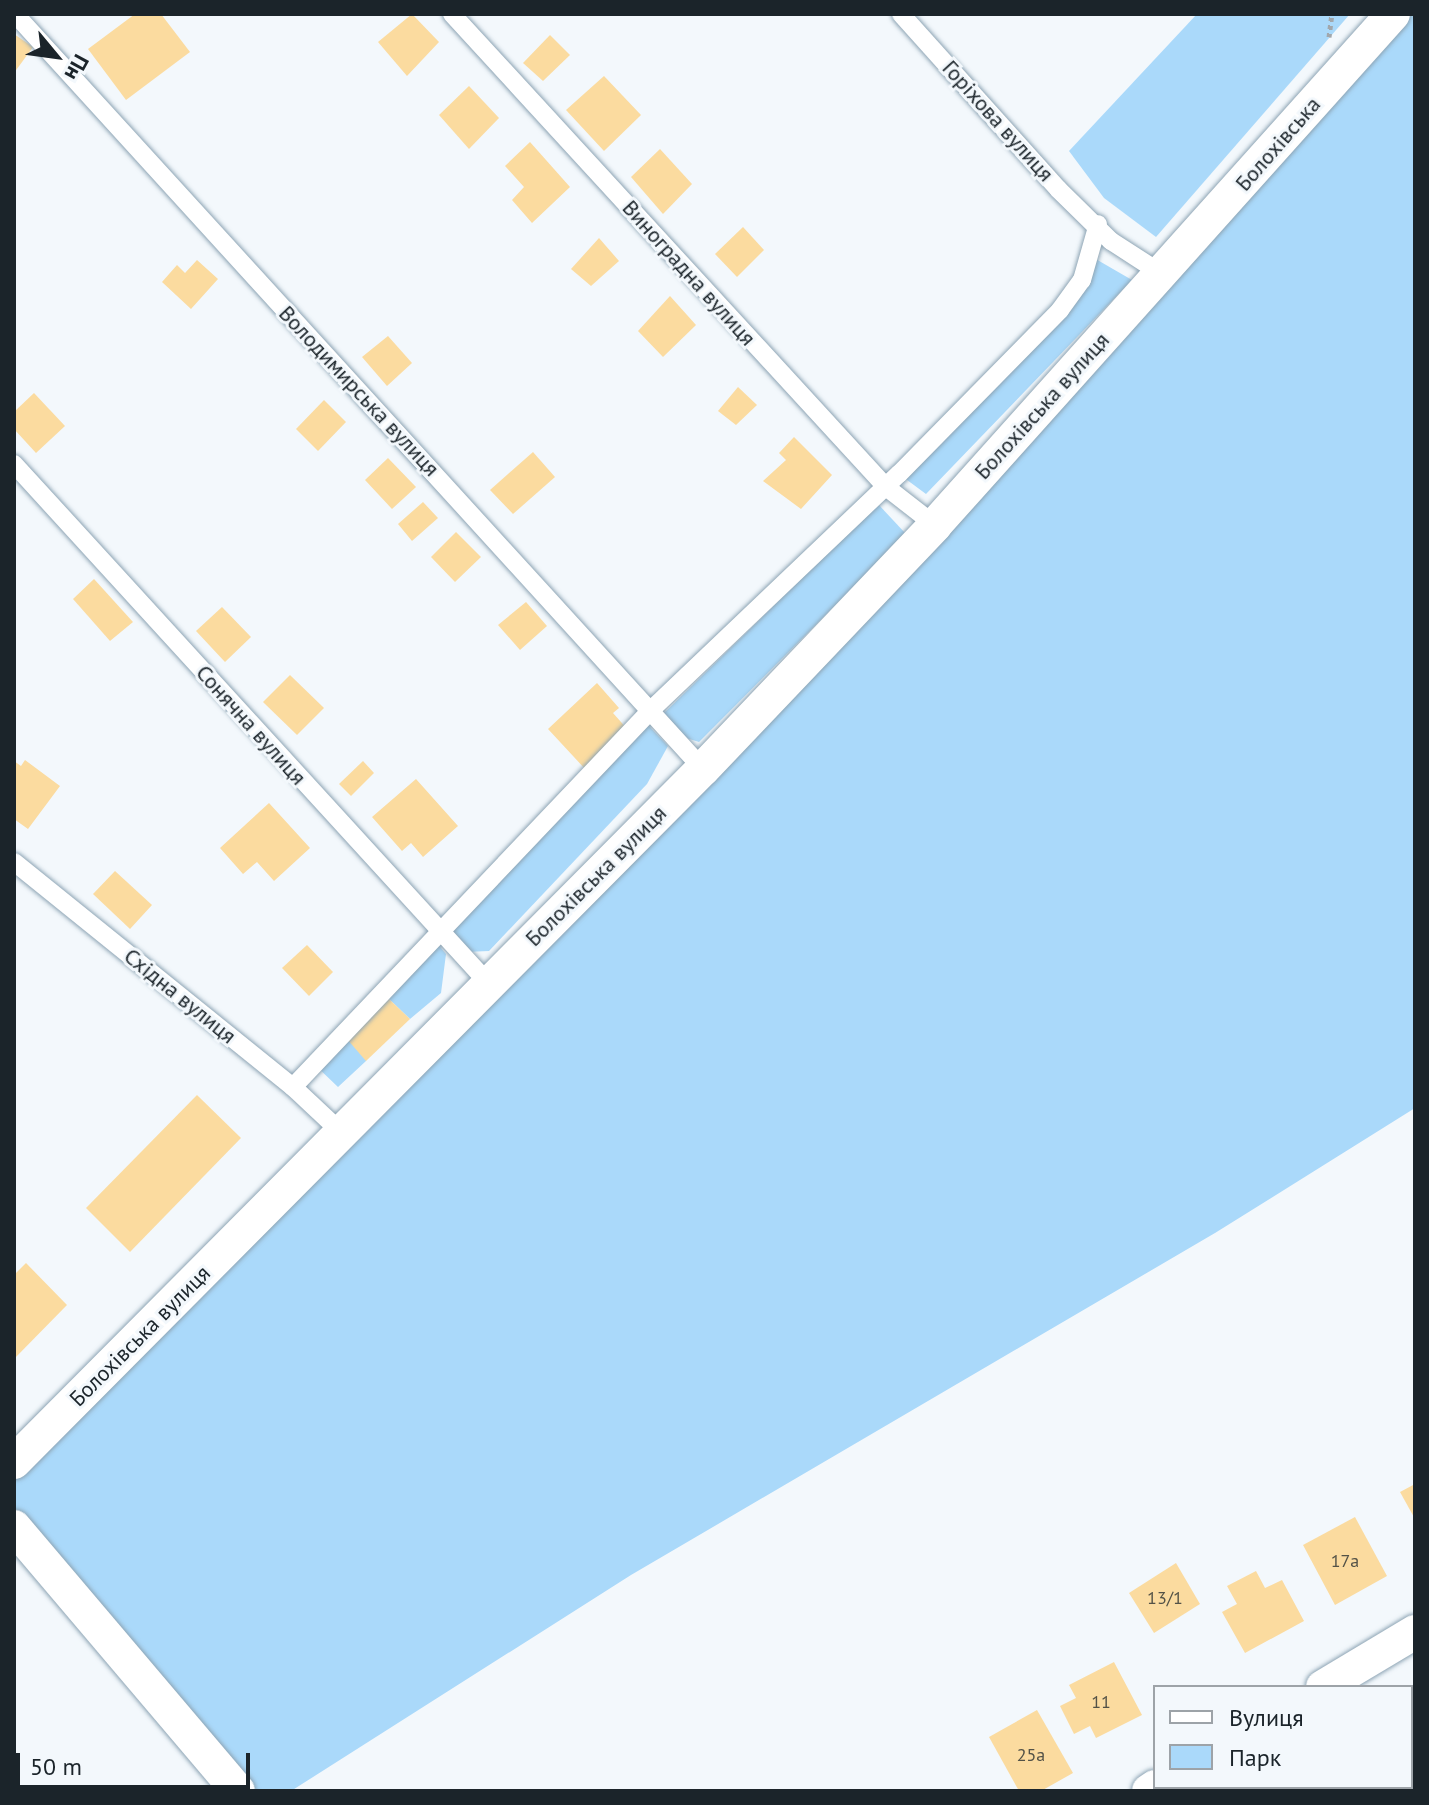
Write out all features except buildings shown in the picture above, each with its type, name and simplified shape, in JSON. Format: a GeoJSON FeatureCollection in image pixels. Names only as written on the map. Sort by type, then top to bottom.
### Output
{"type":"FeatureCollection","features":[{"type":"Feature","properties":{"kind":"street","name":"Болохівська"},"geometry":{"type":"LineString","coordinates":[[1162,274],[1393,14]]}},
{"type":"Feature","properties":{"kind":"street","name":"Болохівська вулиця"},"geometry":{"type":"LineString","coordinates":[[14,1462],[703,769],[935,525],[1162,274]]}},
{"type":"Feature","properties":{"kind":"street"},"geometry":{"type":"LineString","coordinates":[[14,1527],[238,1791]]}},
{"type":"Feature","properties":{"kind":"street"},"geometry":{"type":"LineString","coordinates":[[1326,1685],[1415,1632]]}},
{"type":"Feature","properties":{"kind":"lane","name":"Володимирська вулиця"},"geometry":{"type":"LineString","coordinates":[[15,14],[652,709],[703,769]]}},
{"type":"Feature","properties":{"kind":"lane","name":"Виноградна вулиця"},"geometry":{"type":"LineString","coordinates":[[452,14],[886,487],[935,525]]}},
{"type":"Feature","properties":{"kind":"lane","name":"Горіхова вулиця"},"geometry":{"type":"LineString","coordinates":[[901,14],[1058,189],[1098,224],[1111,241],[1162,274]]}},
{"type":"Feature","properties":{"kind":"lane"},"geometry":{"type":"LineString","coordinates":[[293,1087],[438,929],[652,709],[886,487],[1060,310],[1082,280],[1098,224]]}},
{"type":"Feature","properties":{"kind":"lane","name":"Сонячна вулиця"},"geometry":{"type":"LineString","coordinates":[[14,464],[489,984]]}},
{"type":"Feature","properties":{"kind":"lane","name":"Східна вулиця"},"geometry":{"type":"LineString","coordinates":[[14,862],[293,1087],[343,1134]]}},
{"type":"Feature","properties":{"kind":"green space"},"geometry":{"type":"Polygon","coordinates":[[[1197,14],[1350,14],[1156,237],[1104,198],[1069,151],[1197,14]]]}},
{"type":"Feature","properties":{"kind":"green space"},"geometry":{"type":"Polygon","coordinates":[[[1393,14],[1415,14],[1415,1108],[1215,1233],[631,1575],[291,1791],[238,1791],[14,1527],[14,1462],[335,1141],[1393,14]]]}},
{"type":"Feature","properties":{"kind":"green space"},"geometry":{"type":"Polygon","coordinates":[[[1094,258],[1132,280],[926,494],[899,474],[999,373],[1094,258]]]}},
{"type":"Feature","properties":{"kind":"green space"},"geometry":{"type":"Polygon","coordinates":[[[878,504],[906,534],[699,742],[683,737],[660,717],[878,504]]]}},
{"type":"Feature","properties":{"kind":"green space"},"geometry":{"type":"Polygon","coordinates":[[[647,724],[668,746],[647,784],[489,951],[465,952],[445,929],[647,724]]]}},
{"type":"Feature","properties":{"kind":"green space"},"geometry":{"type":"Polygon","coordinates":[[[435,941],[446,954],[441,993],[410,1019],[388,998],[366,1061],[338,1087],[314,1064],[435,941]]]}}]}
